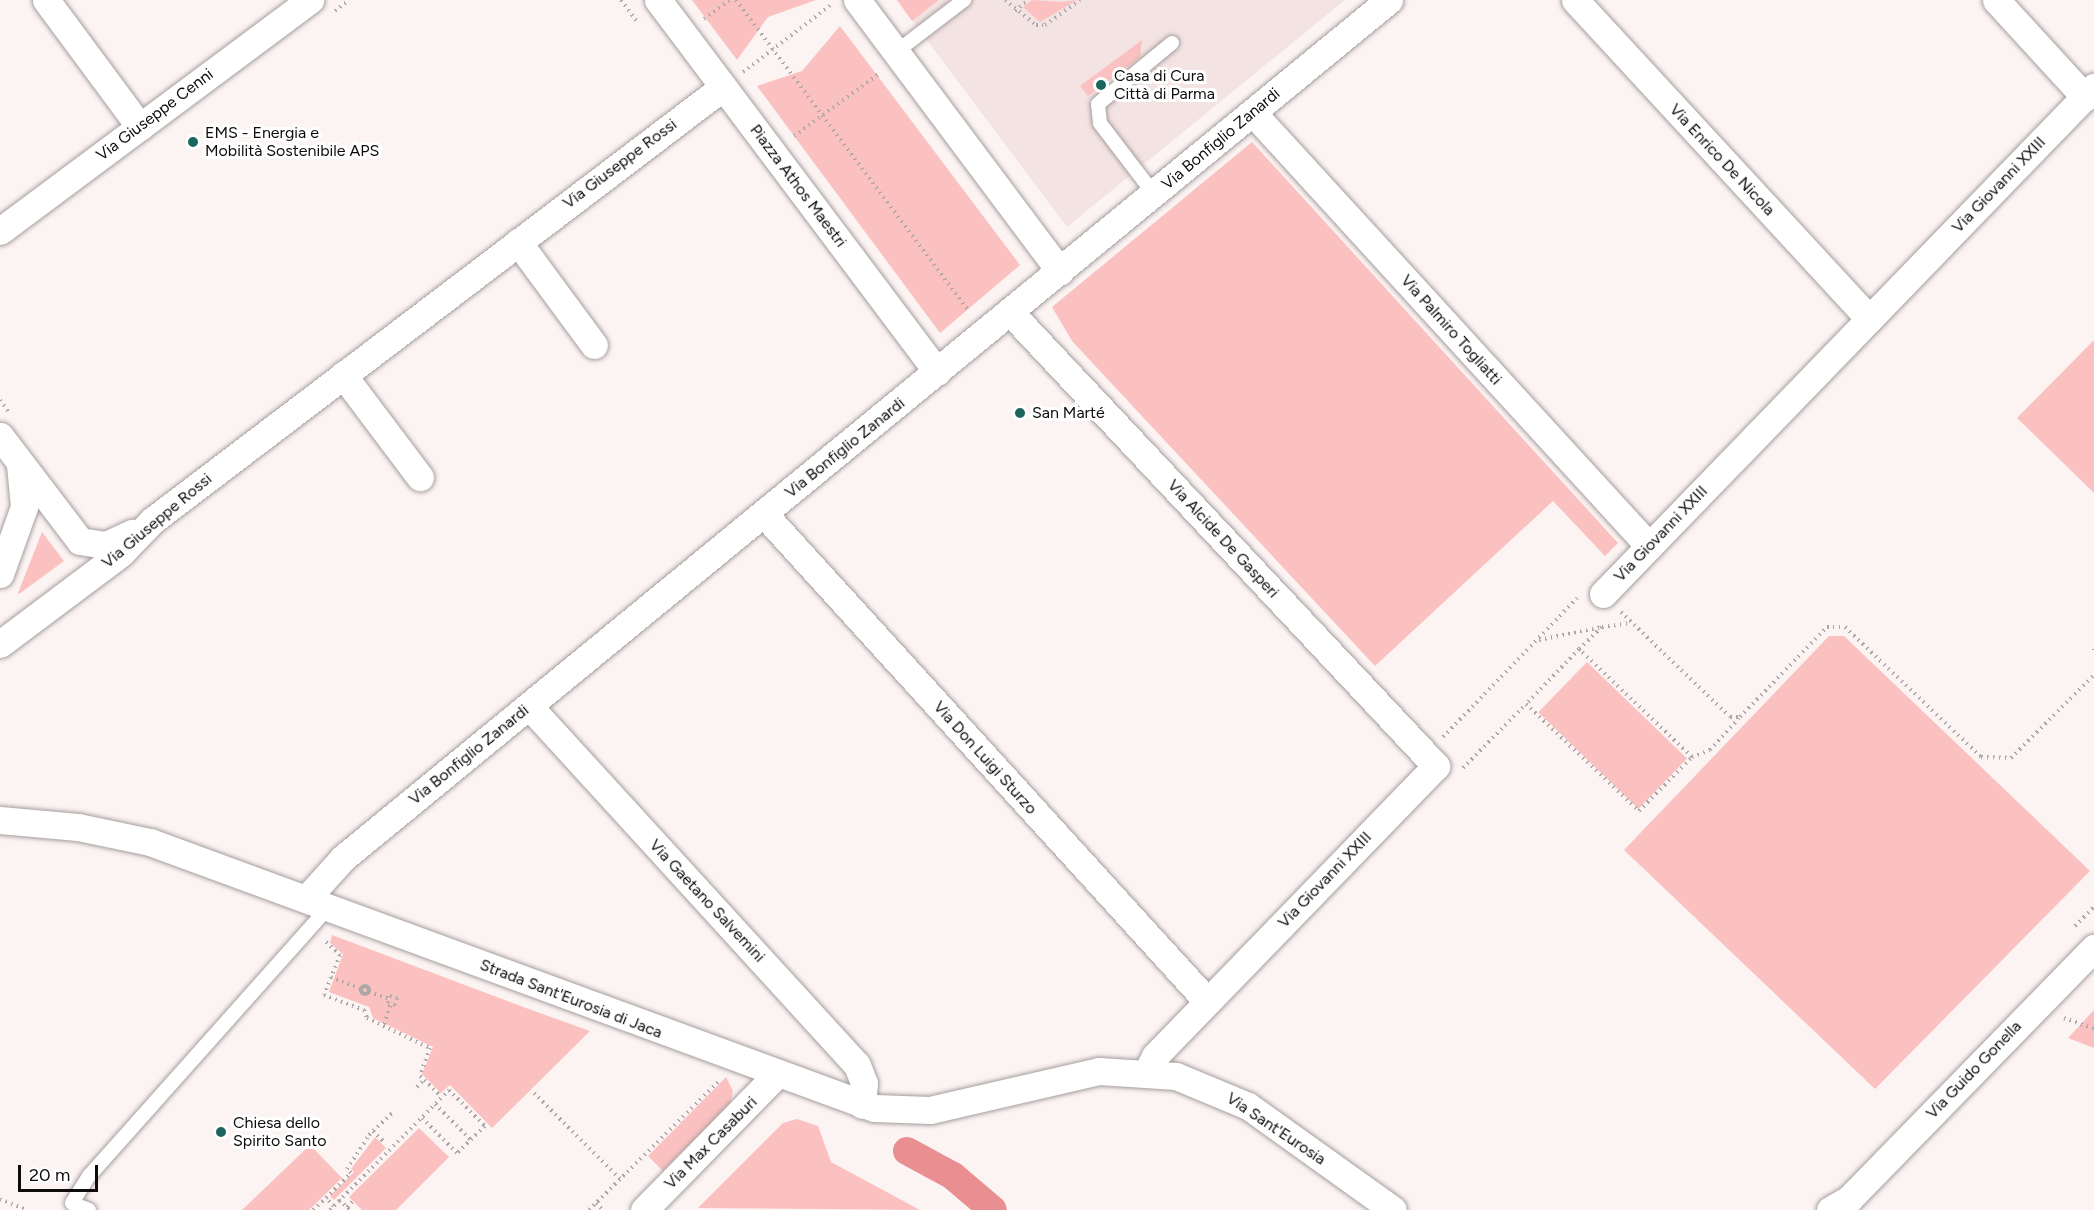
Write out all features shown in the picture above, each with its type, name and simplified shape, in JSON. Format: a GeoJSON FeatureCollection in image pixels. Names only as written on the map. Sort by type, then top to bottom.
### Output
{"type":"FeatureCollection","features":[{"type":"Feature","properties":{"kind":"street"},"geometry":{"type":"LineString","coordinates":[[46,0],[140,127]]}},
{"type":"Feature","properties":{"kind":"street","name":"Via Giuseppe Cenni"},"geometry":{"type":"LineString","coordinates":[[0,231],[310,0]]}},
{"type":"Feature","properties":{"kind":"street","name":"Piazza Athos Maestri"},"geometry":{"type":"LineString","coordinates":[[658,0],[732,80],[937,372]]}},
{"type":"Feature","properties":{"kind":"street","name":"Via Bonfiglio Zanardi"},"geometry":{"type":"LineString","coordinates":[[317,911],[343,858],[937,372],[977,323],[1010,312],[1389,0]]}},
{"type":"Feature","properties":{"kind":"street","name":"Via Enrico De Nicola"},"geometry":{"type":"LineString","coordinates":[[1575,0],[1869,319]]}},
{"type":"Feature","properties":{"kind":"street"},"geometry":{"type":"LineString","coordinates":[[1996,0],[2089,92]]}},
{"type":"Feature","properties":{"kind":"street"},"geometry":{"type":"LineString","coordinates":[[847,8],[884,58],[1060,271]]}},
{"type":"Feature","properties":{"kind":"street","name":"Via Giuseppe Rossi"},"geometry":{"type":"LineString","coordinates":[[0,644],[121,553],[153,520],[732,80]]}},
{"type":"Feature","properties":{"kind":"street","name":"Via Giovanni XXIII"},"geometry":{"type":"LineString","coordinates":[[1603,594],[2089,92]]}},
{"type":"Feature","properties":{"kind":"street","name":"Via Palmiro Togliatti"},"geometry":{"type":"LineString","coordinates":[[1253,112],[1649,546]]}},
{"type":"Feature","properties":{"kind":"street"},"geometry":{"type":"LineString","coordinates":[[518,242],[594,345]]}},
{"type":"Feature","properties":{"kind":"street","name":"Via Alcide De Gasperi"},"geometry":{"type":"LineString","coordinates":[[1010,312],[1446,770]]}},
{"type":"Feature","properties":{"kind":"street"},"geometry":{"type":"LineString","coordinates":[[343,375],[420,477]]}},
{"type":"Feature","properties":{"kind":"street"},"geometry":{"type":"LineString","coordinates":[[9,436],[80,541],[114,543],[153,520]]}},
{"type":"Feature","properties":{"kind":"street"},"geometry":{"type":"LineString","coordinates":[[0,574],[25,499],[9,436]]}},
{"type":"Feature","properties":{"kind":"street","name":"Via Don Luigi Sturzo"},"geometry":{"type":"LineString","coordinates":[[764,514],[1207,1001]]}},
{"type":"Feature","properties":{"kind":"street","name":"Via Gaetano Salvemini"},"geometry":{"type":"LineString","coordinates":[[529,706],[857,1065],[864,1083],[862,1105]]}},
{"type":"Feature","properties":{"kind":"street","name":"Via Giovanni XXIII"},"geometry":{"type":"LineString","coordinates":[[1147,1072],[1155,1056],[1207,1001],[1446,770]]}},
{"type":"Feature","properties":{"kind":"street","name":"Strada Sant'Eurosia di Jaca"},"geometry":{"type":"LineString","coordinates":[[0,820],[126,836],[317,911],[862,1105],[918,1112],[1087,1073],[1147,1072]]}},
{"type":"Feature","properties":{"kind":"street","name":"Via Guido Gonella"},"geometry":{"type":"LineString","coordinates":[[1830,1210],[1849,1202],[2094,948]]}},
{"type":"Feature","properties":{"kind":"street","name":"Via Sant'Eurosia"},"geometry":{"type":"LineString","coordinates":[[1147,1072],[1201,1084],[1248,1106],[1393,1210]]}},
{"type":"Feature","properties":{"kind":"street","name":"Via Max Casaburi"},"geometry":{"type":"LineString","coordinates":[[644,1210],[776,1075]]}},
{"type":"Feature","properties":{"kind":"lane"},"geometry":{"type":"LineString","coordinates":[[884,58],[964,0]]}},
{"type":"Feature","properties":{"kind":"lane"},"geometry":{"type":"LineString","coordinates":[[1154,194],[1100,123],[1098,104],[1172,43]]}},
{"type":"Feature","properties":{"kind":"lane"},"geometry":{"type":"LineString","coordinates":[[89,1210],[70,1206],[96,1168],[317,911]]}},
{"type":"Feature","properties":{"kind":"path"},"geometry":{"type":"LineString","coordinates":[[621,0],[640,26]]}},
{"type":"Feature","properties":{"kind":"path"},"geometry":{"type":"LineString","coordinates":[[736,0],[977,323]]}},
{"type":"Feature","properties":{"kind":"path"},"geometry":{"type":"LineString","coordinates":[[825,0],[830,6],[847,8]]}},
{"type":"Feature","properties":{"kind":"path"},"geometry":{"type":"LineString","coordinates":[[732,80],[837,0]]}},
{"type":"Feature","properties":{"kind":"path"},"geometry":{"type":"LineString","coordinates":[[1005,0],[1015,10],[1045,25],[1080,0]]}},
{"type":"Feature","properties":{"kind":"path"},"geometry":{"type":"LineString","coordinates":[[1015,10],[1028,0]]}},
{"type":"Feature","properties":{"kind":"path"},"geometry":{"type":"LineString","coordinates":[[698,13],[709,28]]}},
{"type":"Feature","properties":{"kind":"path"},"geometry":{"type":"LineString","coordinates":[[791,138],[880,73],[884,58]]}},
{"type":"Feature","properties":{"kind":"path"},"geometry":{"type":"LineString","coordinates":[[732,80],[735,63]]}},
{"type":"Feature","properties":{"kind":"path"},"geometry":{"type":"LineString","coordinates":[[880,73],[887,82]]}},
{"type":"Feature","properties":{"kind":"path"},"geometry":{"type":"LineString","coordinates":[[732,80],[749,82]]}},
{"type":"Feature","properties":{"kind":"path"},"geometry":{"type":"LineString","coordinates":[[784,128],[798,147]]}},
{"type":"Feature","properties":{"kind":"path"},"geometry":{"type":"LineString","coordinates":[[977,323],[979,304]]}},
{"type":"Feature","properties":{"kind":"path"},"geometry":{"type":"LineString","coordinates":[[962,318],[977,323]]}},
{"type":"Feature","properties":{"kind":"path"},"geometry":{"type":"LineString","coordinates":[[0,400],[9,436]]}},
{"type":"Feature","properties":{"kind":"path","name":"Via Giovanni XXIII"},"geometry":{"type":"LineString","coordinates":[[1446,770],[1439,741],[1592,583],[1603,594]]}},
{"type":"Feature","properties":{"kind":"path"},"geometry":{"type":"LineString","coordinates":[[1603,594],[1730,717],[1740,717]]}},
{"type":"Feature","properties":{"kind":"path"},"geometry":{"type":"LineString","coordinates":[[1536,640],[1632,623]]}},
{"type":"Feature","properties":{"kind":"path"},"geometry":{"type":"LineString","coordinates":[[1446,770],[1526,704],[1602,627]]}},
{"type":"Feature","properties":{"kind":"path"},"geometry":{"type":"LineString","coordinates":[[1526,704],[1639,811],[1692,757],[1710,750],[1827,627],[1845,627],[1981,757],[2011,758],[2094,675]]}},
{"type":"Feature","properties":{"kind":"path"},"geometry":{"type":"LineString","coordinates":[[1579,649],[1692,757]]}},
{"type":"Feature","properties":{"kind":"path"},"geometry":{"type":"LineString","coordinates":[[317,911],[331,930],[326,944],[340,955],[324,995],[364,1010],[367,1018],[384,1024],[430,1048],[420,1076],[442,1097]]}},
{"type":"Feature","properties":{"kind":"path"},"geometry":{"type":"LineString","coordinates":[[331,977],[390,1001],[384,1024]]}},
{"type":"Feature","properties":{"kind":"path"},"geometry":{"type":"LineString","coordinates":[[589,1210],[723,1077],[714,1073]]}},
{"type":"Feature","properties":{"kind":"path"},"geometry":{"type":"LineString","coordinates":[[417,1087],[424,1080]]}},
{"type":"Feature","properties":{"kind":"path"},"geometry":{"type":"LineString","coordinates":[[330,1210],[449,1090],[485,1126],[457,1153],[422,1118]]}},
{"type":"Feature","properties":{"kind":"path"},"geometry":{"type":"LineString","coordinates":[[534,1093],[620,1179]]}},
{"type":"Feature","properties":{"kind":"path"},"geometry":{"type":"LineString","coordinates":[[435,1104],[471,1140]]}},
{"type":"Feature","properties":{"kind":"path"},"geometry":{"type":"LineString","coordinates":[[313,1210],[351,1173],[347,1169],[373,1131],[392,1113]]}},
{"type":"Feature","properties":{"kind":"path"},"geometry":{"type":"LineString","coordinates":[[373,1131],[386,1144]]}},
{"type":"Feature","properties":{"kind":"path"},"geometry":{"type":"LineString","coordinates":[[326,1198],[334,1206]]}},
{"type":"Feature","properties":{"kind":"path"},"geometry":{"type":"LineString","coordinates":[[0,1199],[27,1210]]}},
{"type":"Feature","properties":{"kind":"path"},"geometry":{"type":"LineString","coordinates":[[339,1200],[348,1209],[353,1201]]}},
{"type":"Feature","properties":{"kind":"path"},"geometry":{"type":"LineString","coordinates":[[596,1203],[603,1210]]}},
{"type":"Feature","properties":{"kind":"shaded area"},"geometry":{"type":"Polygon","coordinates":[[[692,0],[816,0],[768,17],[737,60],[692,0]]]}},
{"type":"Feature","properties":{"kind":"shaded area","name":"Casa di Cura Città di Parma"},"geometry":{"type":"Polygon","coordinates":[[[897,0],[1345,0],[1067,227],[897,0]]]}},
{"type":"Feature","properties":{"kind":"shaded area"},"geometry":{"type":"Polygon","coordinates":[[[897,0],[939,0],[912,21],[897,0]]]}},
{"type":"Feature","properties":{"kind":"shaded area"},"geometry":{"type":"Polygon","coordinates":[[[1032,0],[1062,2],[1077,0],[1040,22],[1023,7],[1032,0]]]}},
{"type":"Feature","properties":{"kind":"shaded area"},"geometry":{"type":"Polygon","coordinates":[[[840,26],[1020,265],[940,333],[757,86],[802,71],[840,26]]]}},
{"type":"Feature","properties":{"kind":"shaded area"},"geometry":{"type":"Polygon","coordinates":[[[1142,40],[1140,57],[1088,96],[1080,86],[1142,40]]]}},
{"type":"Feature","properties":{"kind":"shaded area"},"geometry":{"type":"Polygon","coordinates":[[[1252,142],[1618,543],[1605,556],[1553,501],[1375,666],[1072,341],[1052,307],[1252,142]]]}},
{"type":"Feature","properties":{"kind":"shaded area"},"geometry":{"type":"Polygon","coordinates":[[[2094,340],[2094,493],[2017,418],[2094,340]]]}},
{"type":"Feature","properties":{"kind":"shaded area"},"geometry":{"type":"Polygon","coordinates":[[[42,532],[64,561],[19,594],[18,593],[42,532]]]}},
{"type":"Feature","properties":{"kind":"shaded area"},"geometry":{"type":"Polygon","coordinates":[[[1829,636],[1844,636],[2090,871],[1875,1089],[1624,850],[1829,636]]]}},
{"type":"Feature","properties":{"kind":"shaded area"},"geometry":{"type":"Polygon","coordinates":[[[1587,662],[1687,759],[1638,809],[1538,712],[1587,662]]]}},
{"type":"Feature","properties":{"kind":"shaded area"},"geometry":{"type":"Polygon","coordinates":[[[332,935],[590,1031],[492,1128],[450,1085],[441,1093],[422,1074],[433,1047],[373,1018],[369,1007],[329,992],[343,954],[330,943],[332,935]]]}},
{"type":"Feature","properties":{"kind":"shaded area"},"geometry":{"type":"Polygon","coordinates":[[[2094,1010],[2094,1048],[2068,1038],[2094,1010]]]}},
{"type":"Feature","properties":{"kind":"shaded area"},"geometry":{"type":"Polygon","coordinates":[[[726,1077],[733,1091],[730,1104],[663,1171],[648,1156],[726,1077]]]}},
{"type":"Feature","properties":{"kind":"shaded area"},"geometry":{"type":"Polygon","coordinates":[[[797,1119],[818,1126],[831,1162],[920,1210],[698,1208],[783,1123],[797,1119]]]}},
{"type":"Feature","properties":{"kind":"shaded area"},"geometry":{"type":"Polygon","coordinates":[[[419,1128],[449,1157],[396,1210],[362,1210],[349,1197],[419,1128]]]}},
{"type":"Feature","properties":{"kind":"shaded area"},"geometry":{"type":"Polygon","coordinates":[[[375,1137],[386,1148],[334,1200],[330,1196],[354,1172],[351,1169],[375,1137]]]}},
{"type":"Feature","properties":{"kind":"shaded area"},"geometry":{"type":"Polygon","coordinates":[[[310,1145],[342,1178],[309,1210],[242,1210],[310,1145]]]}},
{"type":"Feature","properties":{"kind":"waterway"},"geometry":{"type":"LineString","coordinates":[[907,1151],[953,1176],[993,1210]]}},
{"type":"Feature","properties":{"kind":"place","name":"Casa di Cura Città di Parma"},"geometry":{"type":"Point","coordinates":[1101,85]}},
{"type":"Feature","properties":{"kind":"place","name":"EMS - Energia e Mobilità Sostenibile APS"},"geometry":{"type":"Point","coordinates":[193,142]}},
{"type":"Feature","properties":{"kind":"place","name":"San Marté"},"geometry":{"type":"Point","coordinates":[1020,413]}},
{"type":"Feature","properties":{"kind":"place","name":"Chiesa dello Spirito Santo"},"geometry":{"type":"Point","coordinates":[221,1132]}}]}
